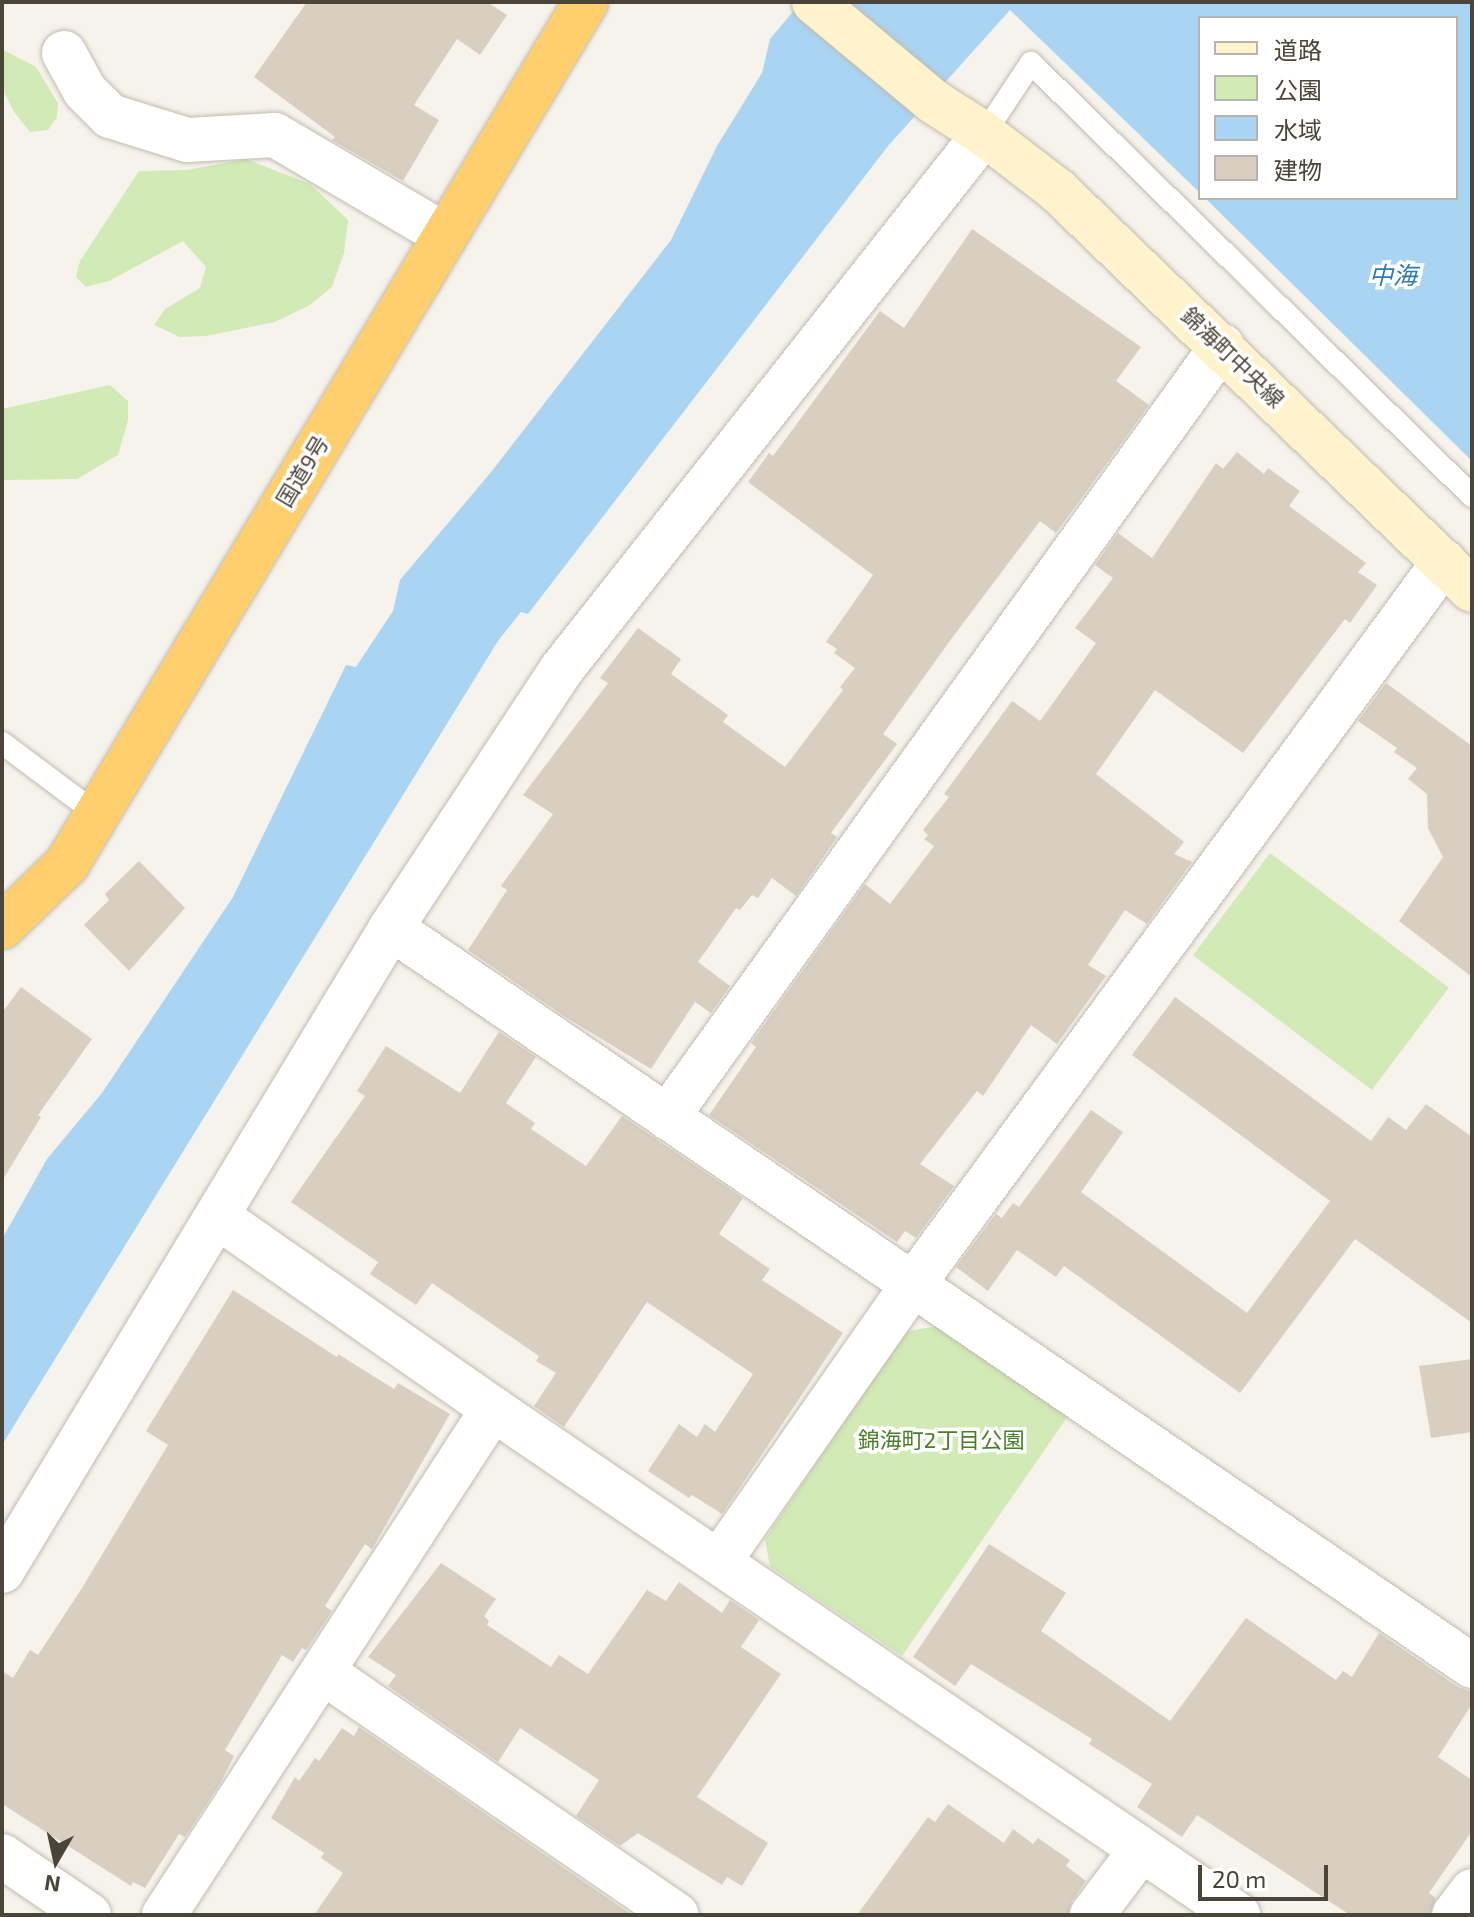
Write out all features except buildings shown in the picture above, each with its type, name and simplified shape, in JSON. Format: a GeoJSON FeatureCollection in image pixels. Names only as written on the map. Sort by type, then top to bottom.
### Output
{"type":"FeatureCollection","features":[{"type":"Feature","properties":{"kind":"highway","name":"国道9号"},"geometry":{"type":"LineString","coordinates":[[2,927],[67,864],[443,234],[586,2]]}},
{"type":"Feature","properties":{"kind":"street","name":"錦海町中央線"},"geometry":{"type":"LineString","coordinates":[[814,2],[934,102],[984,134],[1057,190],[1458,576]]}},
{"type":"Feature","properties":{"kind":"street"},"geometry":{"type":"LineString","coordinates":[[64,53],[85,91],[110,116],[187,140],[275,135],[443,234]]}},
{"type":"Feature","properties":{"kind":"street"},"geometry":{"type":"LineString","coordinates":[[2,1571],[391,928],[561,670],[984,134]]}},
{"type":"Feature","properties":{"kind":"street"},"geometry":{"type":"LineString","coordinates":[[667,1117],[1222,346]]}},
{"type":"Feature","properties":{"kind":"street"},"geometry":{"type":"LineString","coordinates":[[720,1560],[911,1287],[1458,576]]}},
{"type":"Feature","properties":{"kind":"street"},"geometry":{"type":"LineString","coordinates":[[391,928],[911,1287],[1472,1666]]}},
{"type":"Feature","properties":{"kind":"street"},"geometry":{"type":"LineString","coordinates":[[218,1217],[493,1409],[720,1560],[1238,1915]]}},
{"type":"Feature","properties":{"kind":"street"},"geometry":{"type":"LineString","coordinates":[[164,1915],[493,1409]]}},
{"type":"Feature","properties":{"kind":"street"},"geometry":{"type":"LineString","coordinates":[[323,1672],[676,1915]]}},
{"type":"Feature","properties":{"kind":"street"},"geometry":{"type":"LineString","coordinates":[[1092,1915],[1141,1850]]}},
{"type":"Feature","properties":{"kind":"street"},"geometry":{"type":"LineString","coordinates":[[2,1856],[89,1915]]}},
{"type":"Feature","properties":{"kind":"street"},"geometry":{"type":"LineString","coordinates":[[1454,1915],[1472,1891]]}},
{"type":"Feature","properties":{"kind":"lane"},"geometry":{"type":"LineString","coordinates":[[984,134],[1031,63],[1472,496]]}},
{"type":"Feature","properties":{"kind":"lane"},"geometry":{"type":"LineString","coordinates":[[2,743],[97,814]]}},
{"type":"Feature","properties":{"kind":"green space"},"geometry":{"type":"Polygon","coordinates":[[[2,49],[36,67],[58,103],[57,117],[48,130],[30,132],[14,112],[2,88],[2,49]]]}},
{"type":"Feature","properties":{"kind":"green space"},"geometry":{"type":"Polygon","coordinates":[[[246,159],[310,184],[348,220],[344,253],[332,287],[310,305],[275,322],[206,336],[180,337],[154,325],[165,309],[200,288],[206,267],[183,241],[109,281],[86,287],[76,277],[80,261],[139,171],[187,170],[246,159]]]}},
{"type":"Feature","properties":{"kind":"green space"},"geometry":{"type":"Polygon","coordinates":[[[110,385],[128,401],[128,420],[118,455],[77,479],[2,480],[2,409],[110,385]]]}},
{"type":"Feature","properties":{"kind":"green space"},"geometry":{"type":"Polygon","coordinates":[[[1270,853],[1449,988],[1372,1090],[1193,955],[1270,853]]]}},
{"type":"Feature","properties":{"kind":"green space","name":"錦海町2丁目公園"},"geometry":{"type":"Polygon","coordinates":[[[936,1326],[1068,1416],[902,1656],[770,1567],[765,1539],[905,1332],[936,1326]]]}},
{"type":"Feature","properties":{"kind":"water","name":"中海"},"geometry":{"type":"Polygon","coordinates":[[[801,2],[1472,2],[1472,461],[1207,200],[1458,200],[1458,16],[1198,16],[1198,191],[1010,10],[888,146],[528,614],[521,612],[498,641],[2,1445],[2,1239],[47,1159],[102,1093],[233,897],[346,665],[356,667],[393,611],[400,580],[492,471],[671,240],[717,146],[762,73],[770,39],[801,2]]]}}]}
